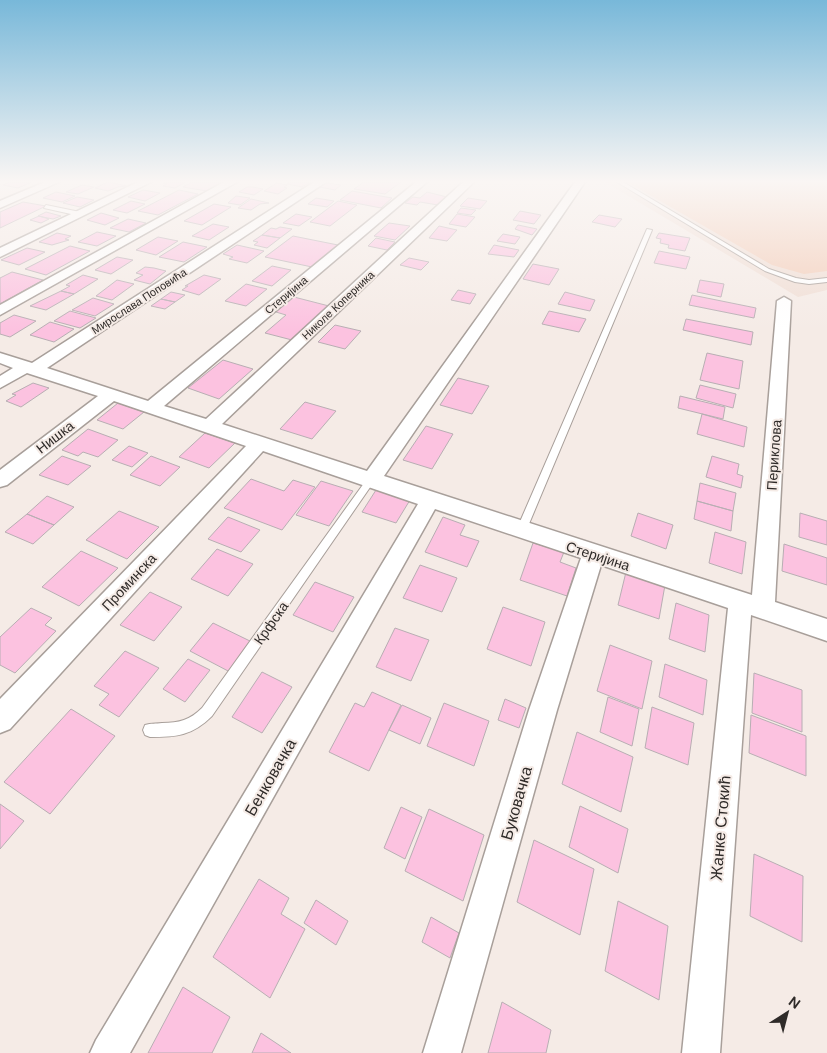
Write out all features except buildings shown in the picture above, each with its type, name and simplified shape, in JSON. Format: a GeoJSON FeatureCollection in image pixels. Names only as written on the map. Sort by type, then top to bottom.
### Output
{"type":"FeatureCollection","features":[{"type":"Feature","properties":{"kind":"street"},"geometry":{"type":"LineString","coordinates":[[0,253],[45,231]]}},
{"type":"Feature","properties":{"kind":"street"},"geometry":{"type":"LineString","coordinates":[[0,310],[143,231]]}},
{"type":"Feature","properties":{"kind":"street","name":"Мирослава Поповића"},"geometry":{"type":"LineString","coordinates":[[0,383],[29,368],[243,231]]}},
{"type":"Feature","properties":{"kind":"street","name":"Стеријина"},"geometry":{"type":"LineString","coordinates":[[150,408],[363,231]]}},
{"type":"Feature","properties":{"kind":"street","name":"Николе Коперника"},"geometry":{"type":"LineString","coordinates":[[208,427],[417,231]]}},
{"type":"Feature","properties":{"kind":"street"},"geometry":{"type":"LineString","coordinates":[[370,481],[546,231]]}},
{"type":"Feature","properties":{"kind":"street","name":"Периклова"},"geometry":{"type":"LineString","coordinates":[[752,606],[784,301]]}},
{"type":"Feature","properties":{"kind":"street","name":"Стеријина"},"geometry":{"type":"LineString","coordinates":[[0,358],[593,555],[827,630]]}},
{"type":"Feature","properties":{"kind":"street","name":"Нишка"},"geometry":{"type":"LineString","coordinates":[[0,480],[111,395]]}},
{"type":"Feature","properties":{"kind":"street","name":"Проминска"},"geometry":{"type":"LineString","coordinates":[[0,720],[259,444]]}},
{"type":"Feature","properties":{"kind":"street","name":"Бенковачка"},"geometry":{"type":"LineString","coordinates":[[109,1053],[430,501]]}},
{"type":"Feature","properties":{"kind":"street","name":"Буковачка"},"geometry":{"type":"LineString","coordinates":[[442,1053],[543,710],[593,555]]}},
{"type":"Feature","properties":{"kind":"street","name":"Жанке Стокић"},"geometry":{"type":"LineString","coordinates":[[701,1053],[752,606]]}},
{"type":"Feature","properties":{"kind":"lane"},"geometry":{"type":"LineString","coordinates":[[521,531],[649,231]]}},
{"type":"Feature","properties":{"kind":"lane"},"geometry":{"type":"LineString","coordinates":[[702,231],[767,270],[795,280],[809,282],[827,280]]}},
{"type":"Feature","properties":{"kind":"lane","name":"Крфска"},"geometry":{"type":"LineString","coordinates":[[150,730],[186,728],[197,723],[208,712],[370,481]]}},
{"type":"Feature","properties":{"kind":"shaded area"},"geometry":{"type":"Polygon","coordinates":[[[687,231],[827,231],[827,290],[798,297],[687,231]]]}},
{"type":"Feature","properties":{"kind":"shaded area"},"geometry":{"type":"Polygon","coordinates":[[[713,231],[827,231],[827,271],[804,274],[772,265],[713,231]]]}}]}
